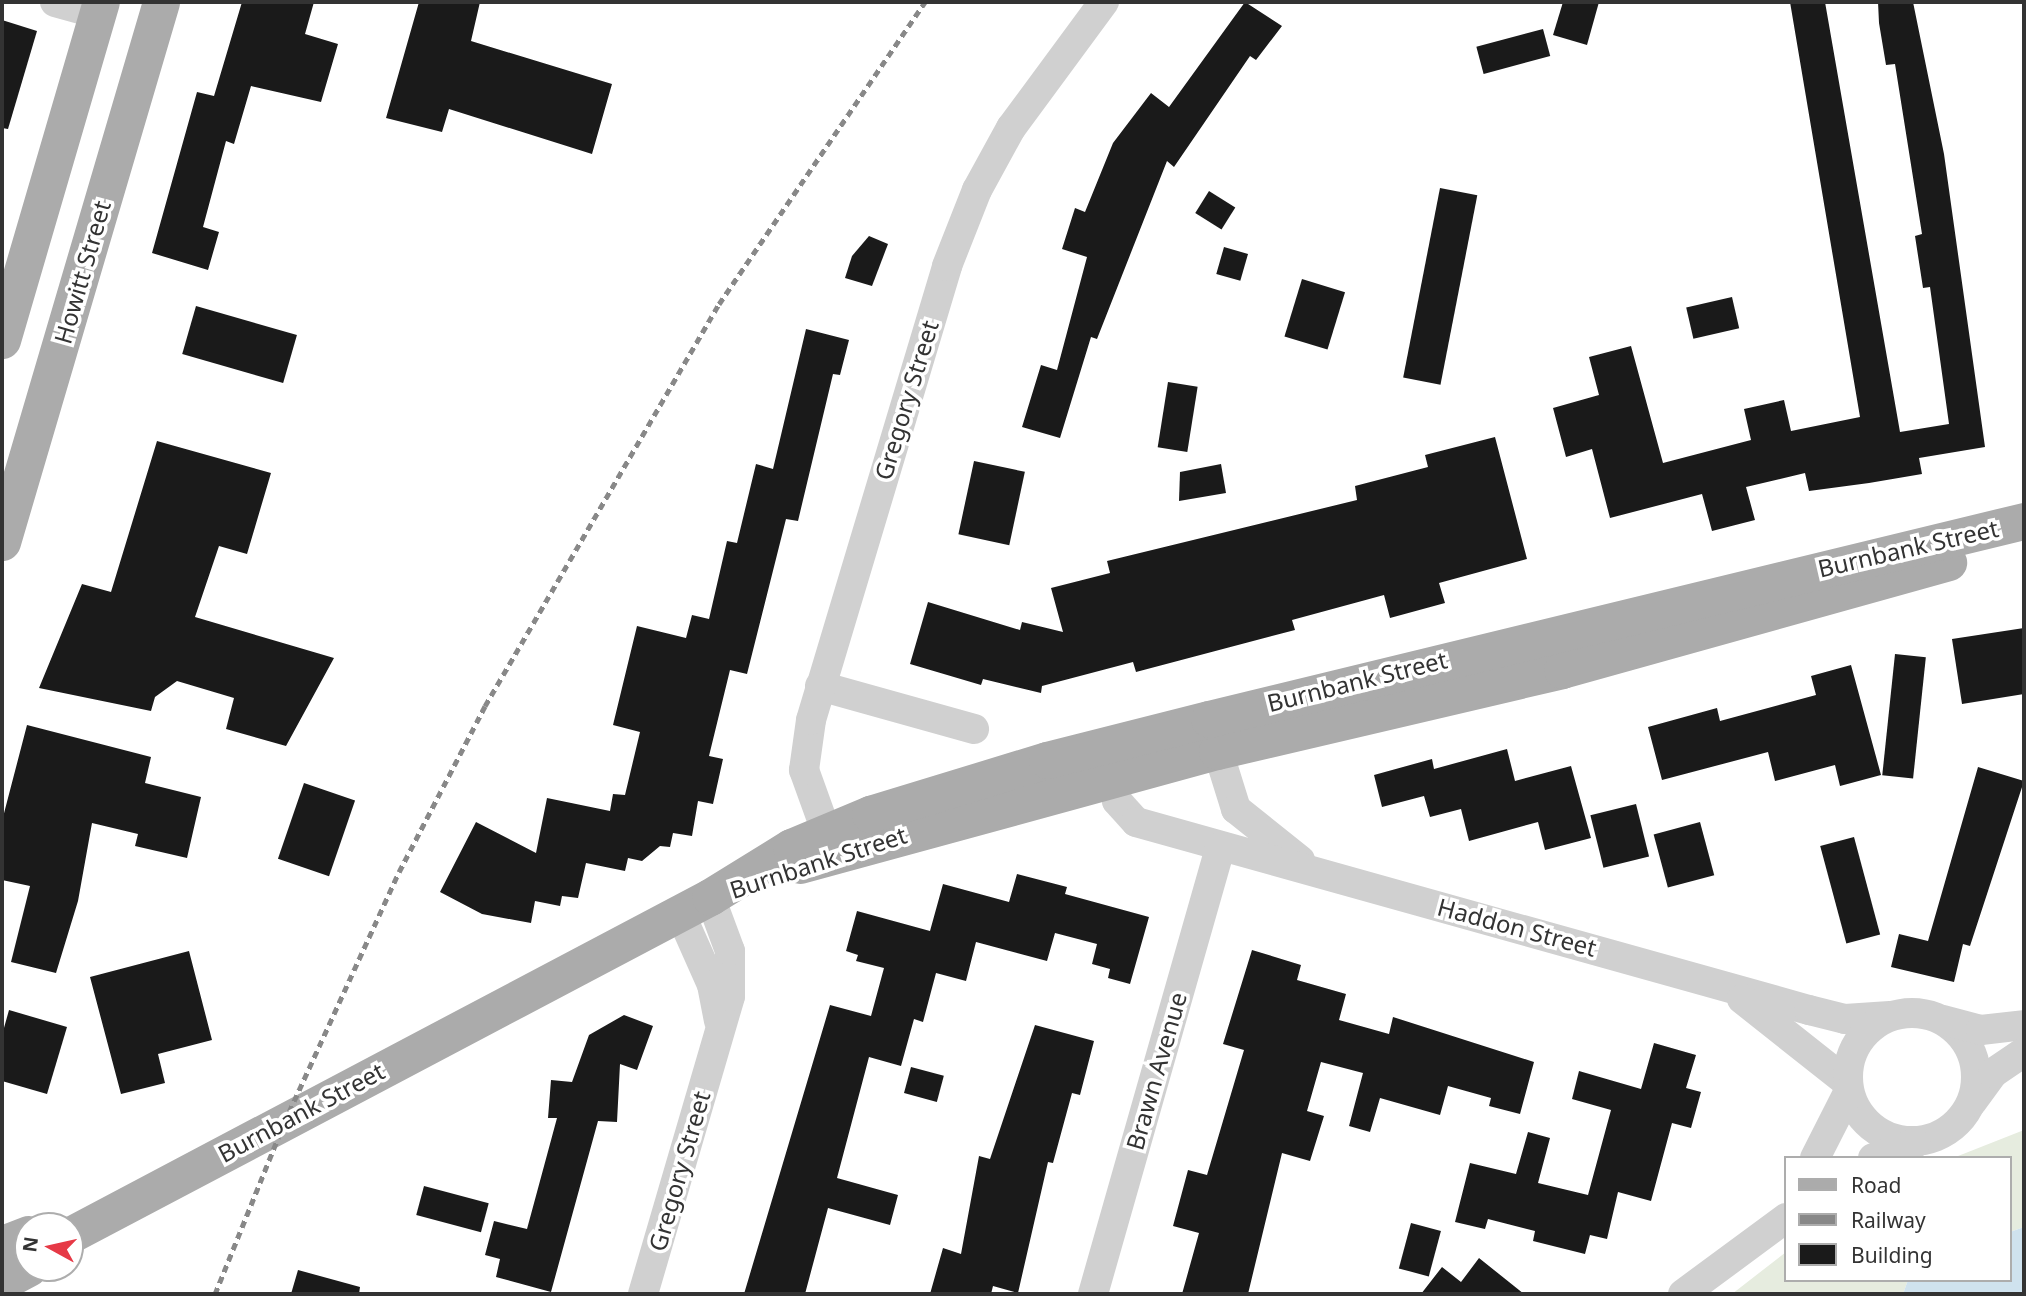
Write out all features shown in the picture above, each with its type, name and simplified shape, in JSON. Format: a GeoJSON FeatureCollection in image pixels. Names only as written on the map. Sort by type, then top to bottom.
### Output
{"type":"FeatureCollection","features":[{"type":"Feature","properties":{"kind":"main road","name":"Howitt Street"},"geometry":{"type":"LineString","coordinates":[[2,542],[161,2]]}},
{"type":"Feature","properties":{"kind":"main road"},"geometry":{"type":"LineString","coordinates":[[2,340],[99,8]]}},
{"type":"Feature","properties":{"kind":"main road","name":"Burnbank Street"},"geometry":{"type":"LineString","coordinates":[[695,905],[883,840],[1113,778],[1213,735],[2024,521]]}},
{"type":"Feature","properties":{"kind":"main road","name":"Burnbank Street"},"geometry":{"type":"LineString","coordinates":[[84,1225],[695,905],[826,831],[970,782],[1123,741],[1213,735],[1562,670],[2024,544]]}},
{"type":"Feature","properties":{"kind":"street"},"geometry":{"type":"LineString","coordinates":[[55,2],[99,8]]}},
{"type":"Feature","properties":{"kind":"street","name":"Gregory Street"},"geometry":{"type":"LineString","coordinates":[[826,831],[804,770],[820,686],[962,222],[1011,128],[1104,2]]}},
{"type":"Feature","properties":{"kind":"street"},"geometry":{"type":"LineString","coordinates":[[820,686],[974,729]]}},
{"type":"Feature","properties":{"kind":"street","name":"Haddon Street"},"geometry":{"type":"LineString","coordinates":[[1213,735],[1236,809],[1280,846],[1323,871]]}},
{"type":"Feature","properties":{"kind":"street"},"geometry":{"type":"LineString","coordinates":[[1113,778],[1123,741]]}},
{"type":"Feature","properties":{"kind":"street","name":"Haddon Street"},"geometry":{"type":"LineString","coordinates":[[1113,778],[1120,808],[1132,820],[1220,847],[1323,871],[1713,979],[1845,1019],[1890,1016]]}},
{"type":"Feature","properties":{"kind":"street","name":"Brawn Avenue"},"geometry":{"type":"LineString","coordinates":[[1093,1294],[1220,847]]}},
{"type":"Feature","properties":{"kind":"street","name":"Gregory Street"},"geometry":{"type":"LineString","coordinates":[[643,1294],[730,996],[732,964],[695,905]]}},
{"type":"Feature","properties":{"kind":"street","name":"Haddon Street"},"geometry":{"type":"LineString","coordinates":[[1713,979],[1784,1028],[1848,1087]]}},
{"type":"Feature","properties":{"kind":"street"},"geometry":{"type":"LineString","coordinates":[[1816,1156],[1848,1087],[1857,1043],[1890,1016],[1908,1013],[1981,1030],[2024,1025]]}},
{"type":"Feature","properties":{"kind":"street"},"geometry":{"type":"LineString","coordinates":[[1943,1020],[1962,1035],[1973,1056],[1977,1080],[1971,1104]]}},
{"type":"Feature","properties":{"kind":"street"},"geometry":{"type":"LineString","coordinates":[[1879,1156],[1950,1129],[1993,1073],[2024,1052]]}},
{"type":"Feature","properties":{"kind":"street"},"geometry":{"type":"LineString","coordinates":[[1848,1087],[1855,1109],[1882,1135],[1919,1142]]}},
{"type":"Feature","properties":{"kind":"street"},"geometry":{"type":"LineString","coordinates":[[1757,1240],[1784,1203]]}},
{"type":"Feature","properties":{"kind":"street"},"geometry":{"type":"LineString","coordinates":[[1683,1294],[1784,1220]]}},
{"type":"Feature","properties":{"kind":"shaded area"},"geometry":{"type":"Polygon","coordinates":[[[2024,1130],[2024,1227],[2012,1231],[2012,1156],[1958,1156],[2024,1130]]]}},
{"type":"Feature","properties":{"kind":"shaded area"},"geometry":{"type":"Polygon","coordinates":[[[1784,1254],[1784,1282],[1907,1282],[1903,1294],[1732,1294],[1784,1254]]]}},
{"type":"Feature","properties":{"kind":"water"},"geometry":{"type":"Polygon","coordinates":[[[2024,1227],[2024,1294],[1903,1294],[1907,1282],[2012,1282],[2012,1231],[2024,1227]]]}},
{"type":"Feature","properties":{"kind":"building"},"geometry":{"type":"Polygon","coordinates":[[[242,2],[314,2],[305,34],[338,44],[321,102],[251,86],[234,144],[226,141],[203,227],[219,232],[208,270],[152,253],[197,92],[214,96],[242,2]]]}},
{"type":"Feature","properties":{"kind":"building"},"geometry":{"type":"Polygon","coordinates":[[[419,2],[480,2],[471,41],[612,84],[592,154],[449,109],[442,132],[386,118],[419,2]]]}},
{"type":"Feature","properties":{"kind":"building"},"geometry":{"type":"Polygon","coordinates":[[[1245,2],[1282,26],[1256,60],[1250,56],[1174,167],[1167,161],[1097,339],[1091,337],[1060,438],[1022,427],[1041,365],[1057,370],[1087,257],[1062,249],[1075,208],[1085,212],[1113,143],[1151,93],[1169,107],[1245,2]]]}},
{"type":"Feature","properties":{"kind":"building"},"geometry":{"type":"Polygon","coordinates":[[[1563,2],[1599,2],[1587,45],[1553,35],[1563,2]]]}},
{"type":"Feature","properties":{"kind":"building"},"geometry":{"type":"Polygon","coordinates":[[[1790,2],[1825,2],[1900,432],[1949,424],[1930,287],[1923,288],[1915,236],[1922,234],[1895,64],[1886,65],[1879,23],[1878,2],[1913,2],[1944,154],[1985,447],[1919,458],[1922,474],[1869,483],[1809,491],[1805,473],[1746,487],[1755,520],[1712,531],[1702,494],[1610,518],[1592,449],[1566,457],[1553,408],[1599,395],[1589,357],[1631,346],[1663,463],[1751,440],[1744,409],[1784,400],[1791,431],[1860,417],[1790,2]]]}},
{"type":"Feature","properties":{"kind":"building"},"geometry":{"type":"Polygon","coordinates":[[[2,20],[37,31],[8,129],[2,128],[2,20]]]}},
{"type":"Feature","properties":{"kind":"building"},"geometry":{"type":"Polygon","coordinates":[[[1543,29],[1550,56],[1484,74],[1476,47],[1543,29]]]}},
{"type":"Feature","properties":{"kind":"building"},"geometry":{"type":"Polygon","coordinates":[[[1440,188],[1477,195],[1440,385],[1403,377],[1440,188]]]}},
{"type":"Feature","properties":{"kind":"building"},"geometry":{"type":"Polygon","coordinates":[[[1209,191],[1235,207],[1222,229],[1195,213],[1209,191]]]}},
{"type":"Feature","properties":{"kind":"building"},"geometry":{"type":"Polygon","coordinates":[[[869,236],[888,244],[872,286],[845,278],[852,256],[869,236]]]}},
{"type":"Feature","properties":{"kind":"building"},"geometry":{"type":"Polygon","coordinates":[[[1224,247],[1248,254],[1240,281],[1216,274],[1224,247]]]}},
{"type":"Feature","properties":{"kind":"building"},"geometry":{"type":"Polygon","coordinates":[[[1302,279],[1345,292],[1327,350],[1284,336],[1302,279]]]}},
{"type":"Feature","properties":{"kind":"building"},"geometry":{"type":"Polygon","coordinates":[[[1732,297],[1739,328],[1693,339],[1686,308],[1732,297]]]}},
{"type":"Feature","properties":{"kind":"building"},"geometry":{"type":"Polygon","coordinates":[[[196,306],[297,335],[283,383],[182,354],[196,306]]]}},
{"type":"Feature","properties":{"kind":"building"},"geometry":{"type":"Polygon","coordinates":[[[806,329],[849,340],[840,375],[833,374],[798,521],[786,519],[747,674],[730,670],[709,756],[723,759],[713,804],[698,801],[692,836],[673,833],[670,847],[660,846],[642,861],[628,858],[625,871],[586,863],[578,898],[562,896],[560,906],[535,901],[531,923],[482,914],[440,892],[476,822],[536,853],[547,798],[610,811],[613,794],[625,795],[640,732],[613,725],[637,626],[686,638],[692,615],[709,619],[727,541],[737,543],[756,464],[773,469],[806,329]]]}},
{"type":"Feature","properties":{"kind":"building"},"geometry":{"type":"Polygon","coordinates":[[[1168,382],[1198,387],[1187,452],[1158,447],[1168,382]]]}},
{"type":"Feature","properties":{"kind":"building"},"geometry":{"type":"Polygon","coordinates":[[[1495,437],[1527,559],[1439,583],[1445,603],[1390,618],[1384,595],[1292,620],[1295,630],[1136,672],[1133,662],[1042,686],[1041,693],[983,679],[981,685],[910,664],[928,602],[1020,630],[1022,622],[1063,632],[1051,588],[1110,573],[1107,561],[1357,500],[1355,486],[1428,467],[1425,455],[1495,437]]]}},
{"type":"Feature","properties":{"kind":"building"},"geometry":{"type":"Polygon","coordinates":[[[157,441],[271,473],[247,554],[219,546],[195,617],[334,658],[286,746],[226,729],[234,698],[177,681],[155,697],[151,711],[39,688],[82,584],[111,592],[157,441]]]}},
{"type":"Feature","properties":{"kind":"building"},"geometry":{"type":"Polygon","coordinates":[[[974,461],[1025,472],[1009,545],[958,534],[974,461]]]}},
{"type":"Feature","properties":{"kind":"building"},"geometry":{"type":"Polygon","coordinates":[[[1221,464],[1226,493],[1179,501],[1180,472],[1221,464]]]}},
{"type":"Feature","properties":{"kind":"building"},"geometry":{"type":"Polygon","coordinates":[[[2024,628],[2024,694],[1962,704],[1952,639],[2024,628]]]}},
{"type":"Feature","properties":{"kind":"building"},"geometry":{"type":"Polygon","coordinates":[[[1895,654],[1926,657],[1913,779],[1882,775],[1895,654]]]}},
{"type":"Feature","properties":{"kind":"building"},"geometry":{"type":"Polygon","coordinates":[[[1851,665],[1881,775],[1840,786],[1835,765],[1775,781],[1768,752],[1662,780],[1648,727],[1717,708],[1720,721],[1816,695],[1811,676],[1851,665]]]}},
{"type":"Feature","properties":{"kind":"building"},"geometry":{"type":"Polygon","coordinates":[[[27,725],[151,757],[145,783],[201,797],[187,858],[135,846],[138,834],[92,823],[78,901],[56,973],[11,962],[30,886],[2,880],[2,821],[27,725]]]}},
{"type":"Feature","properties":{"kind":"building"},"geometry":{"type":"Polygon","coordinates":[[[1507,749],[1515,781],[1571,766],[1591,838],[1545,850],[1538,822],[1469,841],[1461,809],[1430,817],[1424,796],[1382,807],[1374,775],[1432,759],[1434,769],[1507,749]]]}},
{"type":"Feature","properties":{"kind":"building"},"geometry":{"type":"Polygon","coordinates":[[[1978,767],[2024,781],[1970,946],[1963,944],[1954,982],[1891,967],[1899,934],[1928,941],[1978,767]]]}},
{"type":"Feature","properties":{"kind":"building"},"geometry":{"type":"Polygon","coordinates":[[[304,783],[355,801],[329,876],[278,859],[304,783]]]}},
{"type":"Feature","properties":{"kind":"building"},"geometry":{"type":"Polygon","coordinates":[[[1636,804],[1649,856],[1603,868],[1590,815],[1636,804]]]}},
{"type":"Feature","properties":{"kind":"building"},"geometry":{"type":"Polygon","coordinates":[[[1700,822],[1714,875],[1668,888],[1654,834],[1700,822]]]}},
{"type":"Feature","properties":{"kind":"building"},"geometry":{"type":"Polygon","coordinates":[[[1854,837],[1880,935],[1846,944],[1820,846],[1854,837]]]}},
{"type":"Feature","properties":{"kind":"building"},"geometry":{"type":"Polygon","coordinates":[[[1017,874],[1067,887],[1065,894],[1149,917],[1130,984],[1108,978],[1110,969],[1092,964],[1097,944],[1055,933],[1047,961],[976,942],[966,981],[936,973],[923,1022],[914,1019],[901,1066],[869,1057],[837,1178],[898,1195],[890,1225],[828,1208],[805,1294],[744,1294],[830,1005],[871,1016],[884,968],[856,961],[858,955],[846,951],[857,911],[930,931],[943,884],[1009,902],[1017,874]]]}},
{"type":"Feature","properties":{"kind":"building"},"geometry":{"type":"Polygon","coordinates":[[[1252,950],[1301,965],[1297,980],[1346,994],[1339,1020],[1389,1034],[1393,1017],[1534,1062],[1520,1114],[1489,1106],[1491,1098],[1448,1086],[1440,1115],[1380,1098],[1370,1132],[1349,1126],[1363,1073],[1321,1062],[1307,1111],[1324,1116],[1310,1161],[1282,1153],[1248,1294],[1182,1294],[1199,1233],[1173,1226],[1188,1170],[1207,1175],[1244,1050],[1223,1044],[1252,950]]]}},
{"type":"Feature","properties":{"kind":"building"},"geometry":{"type":"Polygon","coordinates":[[[189,951],[212,1040],[158,1054],[165,1083],[121,1094],[90,977],[189,951]]]}},
{"type":"Feature","properties":{"kind":"building"},"geometry":{"type":"Polygon","coordinates":[[[9,1010],[67,1027],[47,1094],[2,1081],[2,1035],[9,1010]]]}},
{"type":"Feature","properties":{"kind":"building"},"geometry":{"type":"Polygon","coordinates":[[[624,1015],[653,1026],[637,1070],[620,1064],[617,1122],[598,1121],[551,1292],[496,1277],[500,1259],[485,1255],[494,1221],[527,1229],[557,1118],[548,1118],[551,1080],[572,1082],[589,1035],[624,1015]]]}},
{"type":"Feature","properties":{"kind":"building"},"geometry":{"type":"Polygon","coordinates":[[[1035,1025],[1094,1041],[1080,1095],[1072,1093],[1053,1163],[1048,1162],[1018,1293],[993,1286],[991,1294],[930,1294],[943,1248],[961,1254],[979,1156],[990,1159],[1035,1025]]]}},
{"type":"Feature","properties":{"kind":"building"},"geometry":{"type":"Polygon","coordinates":[[[1654,1043],[1696,1055],[1686,1088],[1701,1092],[1691,1128],[1672,1123],[1651,1201],[1618,1192],[1607,1239],[1590,1235],[1585,1254],[1533,1241],[1535,1231],[1488,1219],[1485,1229],[1455,1222],[1470,1163],[1516,1174],[1528,1132],[1550,1138],[1538,1183],[1588,1195],[1611,1110],[1572,1099],[1579,1071],[1641,1089],[1654,1043]]]}},
{"type":"Feature","properties":{"kind":"building"},"geometry":{"type":"Polygon","coordinates":[[[911,1067],[944,1076],[937,1102],[904,1093],[911,1067]]]}},
{"type":"Feature","properties":{"kind":"building"},"geometry":{"type":"Polygon","coordinates":[[[424,1186],[489,1203],[481,1232],[416,1215],[424,1186]]]}},
{"type":"Feature","properties":{"kind":"building"},"geometry":{"type":"Polygon","coordinates":[[[1411,1223],[1441,1231],[1429,1276],[1399,1268],[1411,1223]]]}},
{"type":"Feature","properties":{"kind":"building"},"geometry":{"type":"Polygon","coordinates":[[[1479,1258],[1524,1294],[1421,1294],[1442,1267],[1461,1282],[1479,1258]]]}},
{"type":"Feature","properties":{"kind":"building"},"geometry":{"type":"Polygon","coordinates":[[[298,1270],[360,1287],[359,1294],[291,1294],[298,1270]]]}},
{"type":"Feature","properties":{"kind":"railway"},"geometry":{"type":"LineString","coordinates":[[215,1294],[284,1123],[399,872],[485,706],[719,304],[925,2]]}}]}
